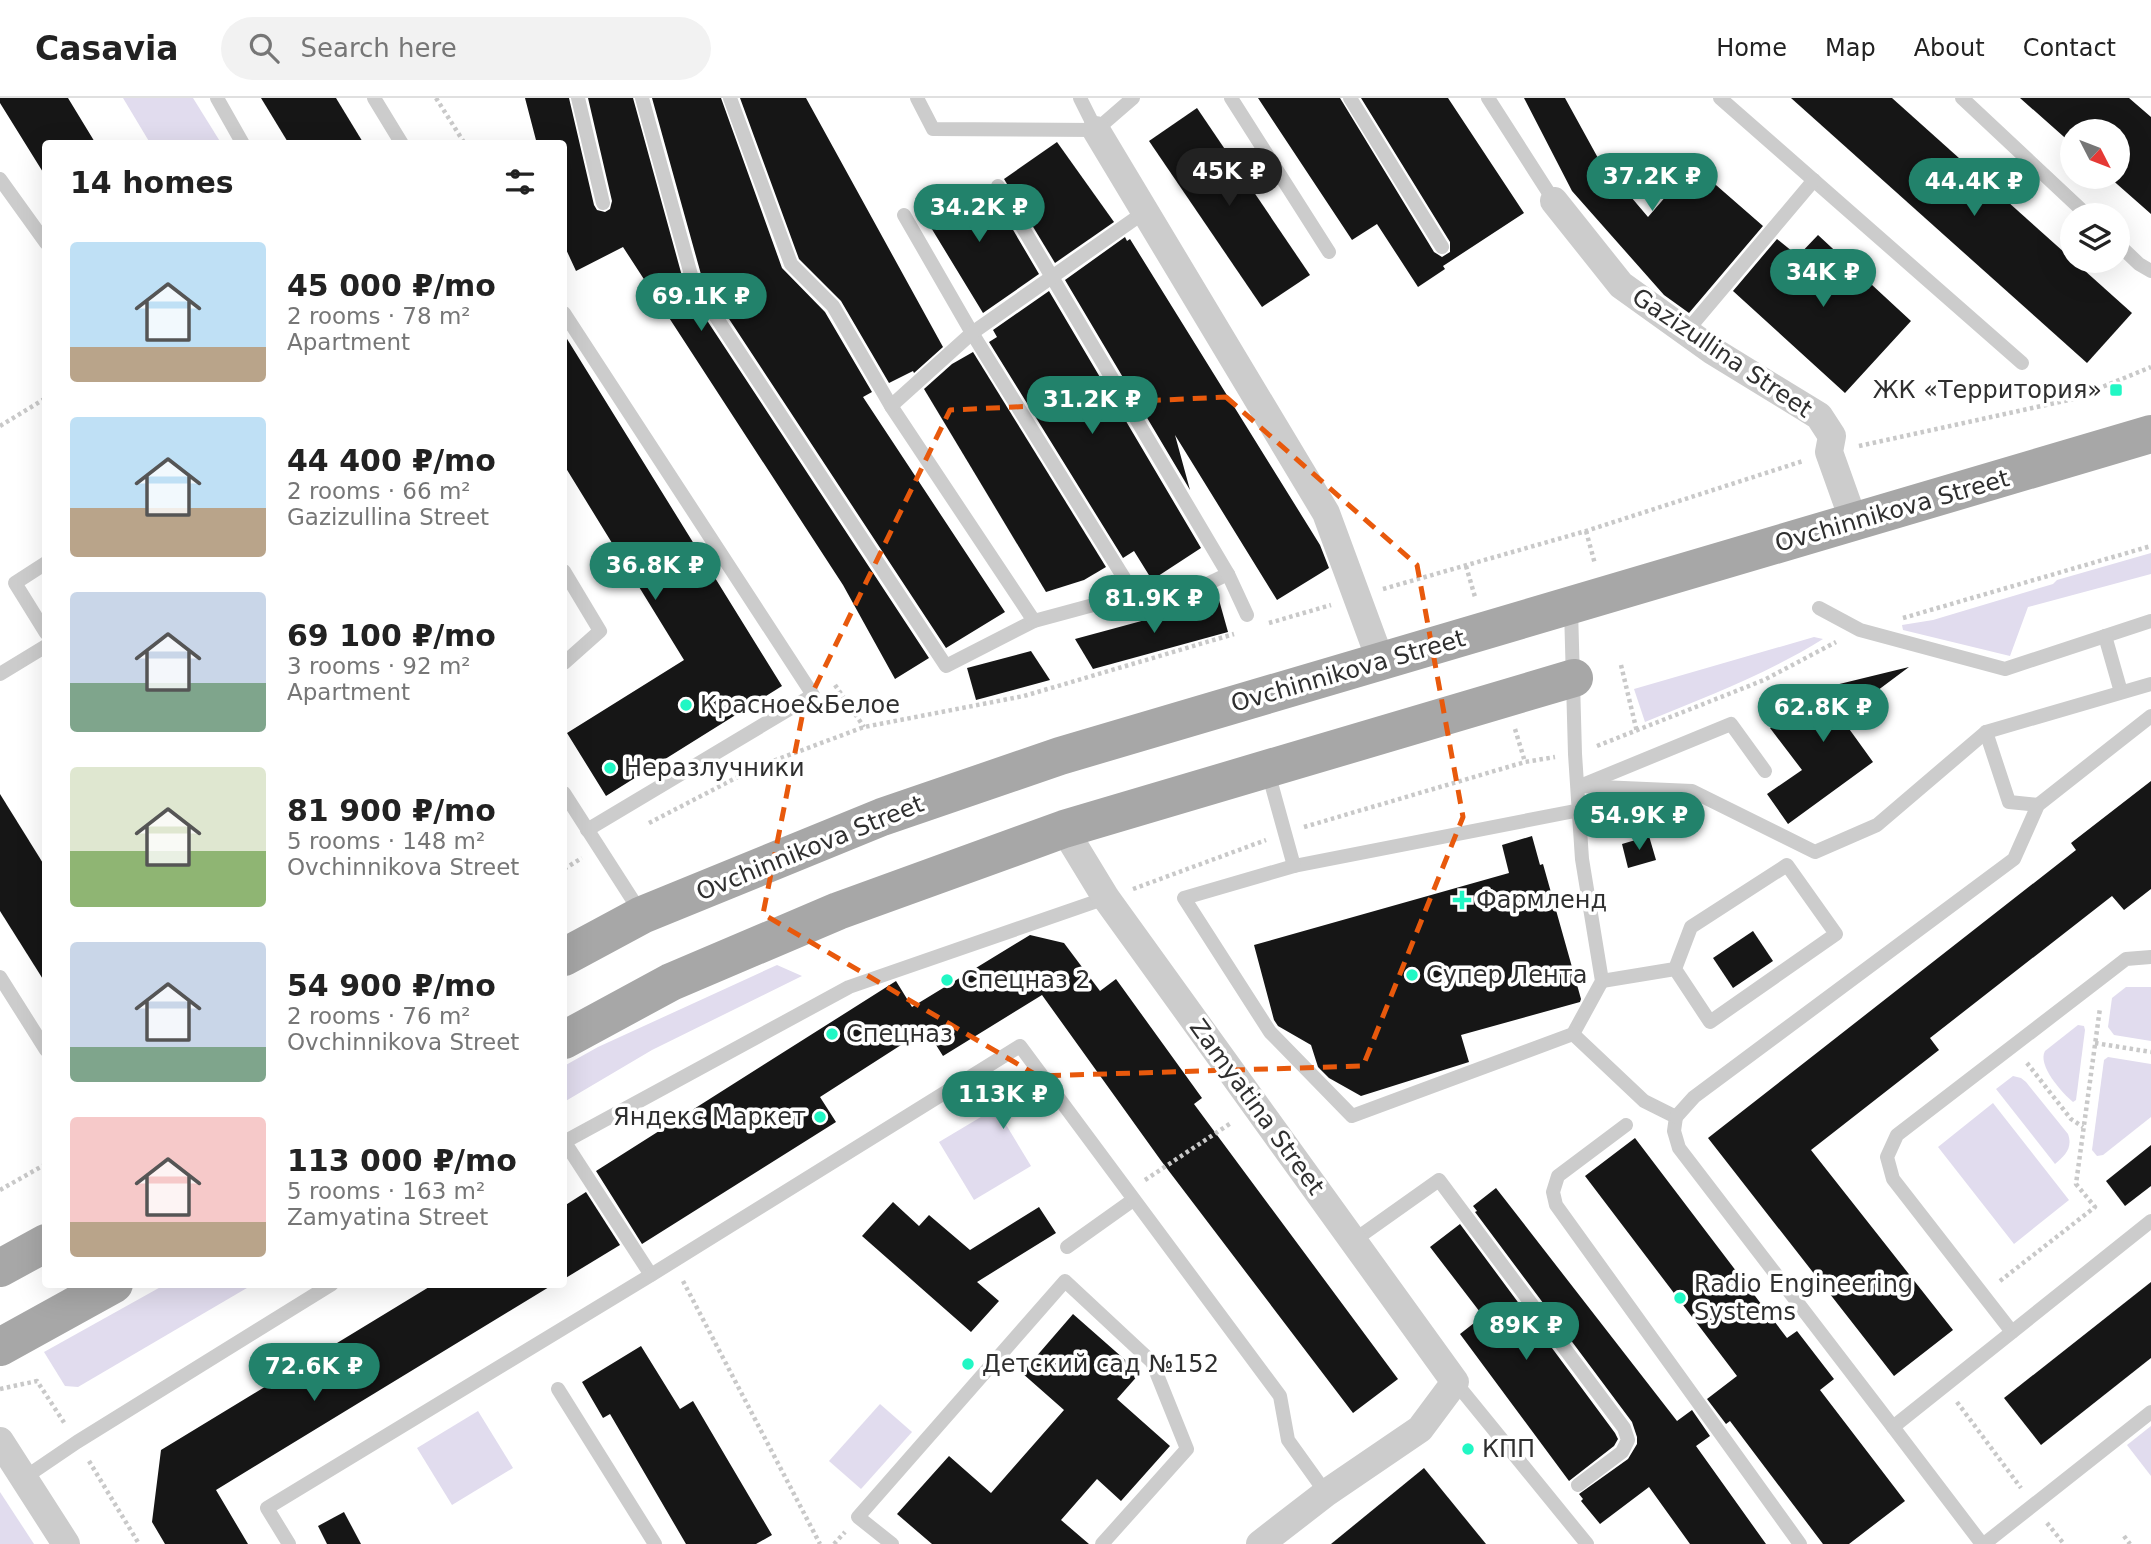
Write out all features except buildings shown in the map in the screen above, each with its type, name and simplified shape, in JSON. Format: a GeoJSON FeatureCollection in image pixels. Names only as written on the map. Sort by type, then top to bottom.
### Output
{"type":"FeatureCollection","features":[{"type":"Feature","properties":{"kind":"main road","name":"Ovchinnikova Street"},"geometry":{"type":"LineString","coordinates":[[567,955],[642,915],[882,817],[1060,756],[2151,435]]}},
{"type":"Feature","properties":{"kind":"main road"},"geometry":{"type":"LineString","coordinates":[[567,1038],[671,982],[825,916],[1064,829],[1266,767],[1574,678]]}},
{"type":"Feature","properties":{"kind":"main road"},"geometry":{"type":"LineString","coordinates":[[0,1268],[42,1245]]}},
{"type":"Feature","properties":{"kind":"main road"},"geometry":{"type":"LineString","coordinates":[[0,1347],[107,1288]]}},
{"type":"Feature","properties":{"kind":"street"},"geometry":{"type":"LineString","coordinates":[[1096,130],[1326,513],[1381,662]]}},
{"type":"Feature","properties":{"kind":"street","name":"Gazizullina Street"},"geometry":{"type":"LineString","coordinates":[[1553,201],[1621,285],[1713,351],[1819,416],[1832,436],[1829,452],[1854,522]]}},
{"type":"Feature","properties":{"kind":"street","name":"Zamyatina Street"},"geometry":{"type":"LineString","coordinates":[[1064,829],[1106,898],[1455,1382]]}},
{"type":"Feature","properties":{"kind":"street"},"geometry":{"type":"LineString","coordinates":[[1260,1544],[1326,1493],[1420,1429],[1455,1382]]}},
{"type":"Feature","properties":{"kind":"street"},"geometry":{"type":"LineString","coordinates":[[0,1441],[66,1544]]}},
{"type":"Feature","properties":{"kind":"lane"},"geometry":{"type":"LineString","coordinates":[[217,98],[241,140]]}},
{"type":"Feature","properties":{"kind":"lane"},"geometry":{"type":"LineString","coordinates":[[374,98],[400,140]]}},
{"type":"Feature","properties":{"kind":"lane"},"geometry":{"type":"LineString","coordinates":[[578,98],[603,203]]}},
{"type":"Feature","properties":{"kind":"lane"},"geometry":{"type":"LineString","coordinates":[[642,98],[693,282],[946,666],[1034,621],[1134,594],[1178,598],[1228,574]]}},
{"type":"Feature","properties":{"kind":"lane"},"geometry":{"type":"LineString","coordinates":[[730,98],[792,264],[833,306],[891,405],[1034,621]]}},
{"type":"Feature","properties":{"kind":"lane"},"geometry":{"type":"LineString","coordinates":[[917,98],[933,129],[1096,130],[1133,98]]}},
{"type":"Feature","properties":{"kind":"lane"},"geometry":{"type":"LineString","coordinates":[[1080,98],[1096,130]]}},
{"type":"Feature","properties":{"kind":"lane"},"geometry":{"type":"LineString","coordinates":[[1231,98],[1329,252]]}},
{"type":"Feature","properties":{"kind":"lane"},"geometry":{"type":"LineString","coordinates":[[1350,98],[1442,247]]}},
{"type":"Feature","properties":{"kind":"lane"},"geometry":{"type":"LineString","coordinates":[[1488,98],[1553,201]]}},
{"type":"Feature","properties":{"kind":"lane"},"geometry":{"type":"LineString","coordinates":[[1720,98],[2022,363]]}},
{"type":"Feature","properties":{"kind":"lane"},"geometry":{"type":"LineString","coordinates":[[1962,98],[2074,203]]}},
{"type":"Feature","properties":{"kind":"lane"},"geometry":{"type":"LineString","coordinates":[[0,178],[42,237]]}},
{"type":"Feature","properties":{"kind":"lane"},"geometry":{"type":"LineString","coordinates":[[1686,331],[1814,180]]}},
{"type":"Feature","properties":{"kind":"lane"},"geometry":{"type":"LineString","coordinates":[[999,186],[1228,574],[1247,615]]}},
{"type":"Feature","properties":{"kind":"lane"},"geometry":{"type":"LineString","coordinates":[[891,405],[972,333],[1146,211]]}},
{"type":"Feature","properties":{"kind":"lane"},"geometry":{"type":"LineString","coordinates":[[904,215],[972,333],[1134,594]]}},
{"type":"Feature","properties":{"kind":"lane"},"geometry":{"type":"LineString","coordinates":[[2130,255],[2151,271]]}},
{"type":"Feature","properties":{"kind":"lane"},"geometry":{"type":"LineString","coordinates":[[567,318],[813,695],[587,830]]}},
{"type":"Feature","properties":{"kind":"lane"},"geometry":{"type":"LineString","coordinates":[[42,566],[15,583],[42,627]]}},
{"type":"Feature","properties":{"kind":"lane"},"geometry":{"type":"LineString","coordinates":[[567,575],[600,631],[567,660]]}},
{"type":"Feature","properties":{"kind":"lane"},"geometry":{"type":"LineString","coordinates":[[1571,606],[1575,754],[1580,810],[1582,859],[1602,981],[1573,1034],[1352,1116],[1270,1032],[1184,898],[1294,866],[1580,810]]}},
{"type":"Feature","properties":{"kind":"lane"},"geometry":{"type":"LineString","coordinates":[[1819,608],[1860,630],[2005,668],[2151,621]]}},
{"type":"Feature","properties":{"kind":"lane"},"geometry":{"type":"LineString","coordinates":[[2105,636],[2121,692]]}},
{"type":"Feature","properties":{"kind":"lane"},"geometry":{"type":"LineString","coordinates":[[0,674],[42,648]]}},
{"type":"Feature","properties":{"kind":"lane"},"geometry":{"type":"LineString","coordinates":[[1578,786],[1692,791],[1815,852],[1877,825],[1986,732],[2151,684]]}},
{"type":"Feature","properties":{"kind":"lane"},"geometry":{"type":"LineString","coordinates":[[2151,716],[2038,805],[2014,859],[1694,1097],[1676,1117],[1674,1131],[1679,1148],[1983,1544],[2151,1412]]}},
{"type":"Feature","properties":{"kind":"lane"},"geometry":{"type":"LineString","coordinates":[[1578,786],[1731,724],[1765,771]]}},
{"type":"Feature","properties":{"kind":"lane"},"geometry":{"type":"LineString","coordinates":[[1986,732],[2009,802],[2038,805]]}},
{"type":"Feature","properties":{"kind":"lane"},"geometry":{"type":"LineString","coordinates":[[1266,767],[1294,866]]}},
{"type":"Feature","properties":{"kind":"lane"},"geometry":{"type":"LineString","coordinates":[[567,798],[642,915]]}},
{"type":"Feature","properties":{"kind":"lane"},"geometry":{"type":"LineString","coordinates":[[1787,865],[1836,934],[1710,1023],[1675,969],[1691,927],[1787,865]]}},
{"type":"Feature","properties":{"kind":"lane"},"geometry":{"type":"LineString","coordinates":[[567,1140],[849,987],[1106,898]]}},
{"type":"Feature","properties":{"kind":"lane"},"geometry":{"type":"LineString","coordinates":[[2012,1332],[1893,1179],[1887,1157],[1897,1135],[2104,976],[2126,960],[2151,957]]}},
{"type":"Feature","properties":{"kind":"lane"},"geometry":{"type":"LineString","coordinates":[[1602,981],[1675,969]]}},
{"type":"Feature","properties":{"kind":"lane"},"geometry":{"type":"LineString","coordinates":[[0,977],[42,1044]]}},
{"type":"Feature","properties":{"kind":"lane"},"geometry":{"type":"LineString","coordinates":[[1573,1034],[1644,1101],[1676,1117]]}},
{"type":"Feature","properties":{"kind":"lane"},"geometry":{"type":"LineString","coordinates":[[289,1544],[267,1508],[651,1275],[1020,1046],[1280,1396],[1287,1440],[1326,1493]]}},
{"type":"Feature","properties":{"kind":"lane"},"geometry":{"type":"LineString","coordinates":[[1626,1125],[1558,1176],[1553,1192],[1556,1205],[1800,1544]]}},
{"type":"Feature","properties":{"kind":"lane"},"geometry":{"type":"LineString","coordinates":[[567,1147],[651,1275]]}},
{"type":"Feature","properties":{"kind":"lane"},"geometry":{"type":"LineString","coordinates":[[1353,1241],[1439,1180],[1624,1428],[1629,1440],[1622,1452],[1578,1485]]}},
{"type":"Feature","properties":{"kind":"lane"},"geometry":{"type":"LineString","coordinates":[[1067,1247],[1130,1196]]}},
{"type":"Feature","properties":{"kind":"lane"},"geometry":{"type":"LineString","coordinates":[[1893,1427],[2151,1221]]}},
{"type":"Feature","properties":{"kind":"lane"},"geometry":{"type":"LineString","coordinates":[[892,1544],[858,1517],[1065,1281],[1152,1362],[1187,1449],[1108,1542]]}},
{"type":"Feature","properties":{"kind":"lane"},"geometry":{"type":"LineString","coordinates":[[24,1478],[77,1442],[326,1288]]}},
{"type":"Feature","properties":{"kind":"lane"},"geometry":{"type":"LineString","coordinates":[[1455,1382],[1587,1544]]}},
{"type":"Feature","properties":{"kind":"lane"},"geometry":{"type":"LineString","coordinates":[[558,1389],[655,1544]]}},
{"type":"Feature","properties":{"kind":"path"},"geometry":{"type":"LineString","coordinates":[[436,98],[462,140]]}},
{"type":"Feature","properties":{"kind":"path"},"geometry":{"type":"LineString","coordinates":[[0,426],[42,400]]}},
{"type":"Feature","properties":{"kind":"path"},"geometry":{"type":"LineString","coordinates":[[1106,898],[1285,833],[1525,762],[1575,754],[1637,732],[1764,680],[1860,630],[2151,546]]}},
{"type":"Feature","properties":{"kind":"path"},"geometry":{"type":"LineString","coordinates":[[1621,665],[1637,732]]}},
{"type":"Feature","properties":{"kind":"path"},"geometry":{"type":"LineString","coordinates":[[1984,1294],[2095,1207],[2076,1184],[2104,976]]}},
{"type":"Feature","properties":{"kind":"path"},"geometry":{"type":"LineString","coordinates":[[2095,1043],[2151,1052]]}},
{"type":"Feature","properties":{"kind":"path"},"geometry":{"type":"LineString","coordinates":[[2013,1046],[2071,1119],[2084,1127]]}},
{"type":"Feature","properties":{"kind":"path"},"geometry":{"type":"LineString","coordinates":[[1130,1196],[1256,1107]]}},
{"type":"Feature","properties":{"kind":"path"},"geometry":{"type":"LineString","coordinates":[[0,1190],[42,1166]]}},
{"type":"Feature","properties":{"kind":"path"},"geometry":{"type":"LineString","coordinates":[[673,1261],[820,1544]]}},
{"type":"Feature","properties":{"kind":"path"},"geometry":{"type":"LineString","coordinates":[[1945,1385],[2064,1544]]}},
{"type":"Feature","properties":{"kind":"path"},"geometry":{"type":"LineString","coordinates":[[2124,1536],[2130,1544]]}},
{"type":"Feature","properties":{"kind":"highlighted area"},"geometry":{"type":"Polygon","coordinates":[[[1226,397],[1417,565],[1463,817],[1363,1066],[1038,1076],[763,914],[803,712],[950,410],[1226,397]]]}},
{"type":"Feature","properties":{"kind":"shaded area"},"geometry":{"type":"Polygon","coordinates":[[[123,98],[193,98],[219,140],[148,140],[123,98]]]}},
{"type":"Feature","properties":{"kind":"shaded area"},"geometry":{"type":"Polygon","coordinates":[[[2151,553],[2151,574],[2028,607],[2010,656],[1903,630],[1902,625],[1933,620],[2151,553]]]}},
{"type":"Feature","properties":{"kind":"shaded area"},"geometry":{"type":"Polygon","coordinates":[[[1814,637],[1823,639],[1758,674],[1645,722],[1634,689],[1814,637]]]}},
{"type":"Feature","properties":{"kind":"shaded area"},"geometry":{"type":"Polygon","coordinates":[[[777,965],[802,976],[652,1050],[567,1100],[567,1064],[598,1047],[777,965]]]}},
{"type":"Feature","properties":{"kind":"shaded area"},"geometry":{"type":"Polygon","coordinates":[[[2126,987],[2151,987],[2151,1041],[2114,1035],[2108,1027],[2112,998],[2126,987]]]}},
{"type":"Feature","properties":{"kind":"shaded area"},"geometry":{"type":"Polygon","coordinates":[[[2078,1025],[2084,1026],[2085,1030],[2076,1100],[2073,1102],[2047,1071],[2043,1057],[2045,1051],[2078,1025]]]}},
{"type":"Feature","properties":{"kind":"shaded area"},"geometry":{"type":"Polygon","coordinates":[[[2108,1057],[2151,1064],[2151,1117],[2103,1155],[2097,1156],[2092,1150],[2104,1060],[2108,1057]]]}},
{"type":"Feature","properties":{"kind":"shaded area"},"geometry":{"type":"Polygon","coordinates":[[[2013,1076],[2026,1082],[2068,1134],[2067,1151],[2055,1164],[1996,1089],[2013,1076]]]}},
{"type":"Feature","properties":{"kind":"shaded area"},"geometry":{"type":"Polygon","coordinates":[[[1993,1103],[2069,1200],[2014,1244],[1938,1147],[1993,1103]]]}},
{"type":"Feature","properties":{"kind":"shaded area"},"geometry":{"type":"Polygon","coordinates":[[[996,1108],[1031,1166],[974,1200],[939,1142],[996,1108]]]}},
{"type":"Feature","properties":{"kind":"shaded area"},"geometry":{"type":"Polygon","coordinates":[[[159,1288],[247,1288],[78,1387],[65,1386],[44,1352],[159,1288]]]}},
{"type":"Feature","properties":{"kind":"shaded area"},"geometry":{"type":"Polygon","coordinates":[[[880,1404],[912,1432],[861,1489],[829,1461],[880,1404]]]}},
{"type":"Feature","properties":{"kind":"shaded area"},"geometry":{"type":"Polygon","coordinates":[[[478,1411],[513,1468],[452,1505],[417,1448],[478,1411]]]}},
{"type":"Feature","properties":{"kind":"shaded area"},"geometry":{"type":"Polygon","coordinates":[[[2151,1426],[2151,1476],[2127,1445],[2151,1426]]]}},
{"type":"Feature","properties":{"kind":"shaded area"},"geometry":{"type":"Polygon","coordinates":[[[0,1492],[34,1544],[0,1544],[0,1492]]]}},
{"type":"Feature","properties":{"kind":"place","name":"ЖК «Территория»"},"geometry":{"type":"Point","coordinates":[2116,390]}},
{"type":"Feature","properties":{"kind":"place","name":"Красное&Белое"},"geometry":{"type":"Point","coordinates":[686,705]}},
{"type":"Feature","properties":{"kind":"place","name":"Неразлучники"},"geometry":{"type":"Point","coordinates":[610,768]}},
{"type":"Feature","properties":{"kind":"place","name":"Фармленд"},"geometry":{"type":"Point","coordinates":[1462,900]}},
{"type":"Feature","properties":{"kind":"place","name":"Супер Лента"},"geometry":{"type":"Point","coordinates":[1412,975]}},
{"type":"Feature","properties":{"kind":"place","name":"Спецназ 2"},"geometry":{"type":"Point","coordinates":[947,980]}},
{"type":"Feature","properties":{"kind":"place","name":"Спецназ"},"geometry":{"type":"Point","coordinates":[832,1034]}},
{"type":"Feature","properties":{"kind":"place","name":"Яндекс Маркет"},"geometry":{"type":"Point","coordinates":[820,1117]}},
{"type":"Feature","properties":{"kind":"place","name":"Radio Engineering Systems"},"geometry":{"type":"Point","coordinates":[1680,1298]}},
{"type":"Feature","properties":{"kind":"place","name":"Детский сад №152"},"geometry":{"type":"Point","coordinates":[968,1364]}},
{"type":"Feature","properties":{"kind":"place","name":"КПП"},"geometry":{"type":"Point","coordinates":[1468,1449]}}]}
